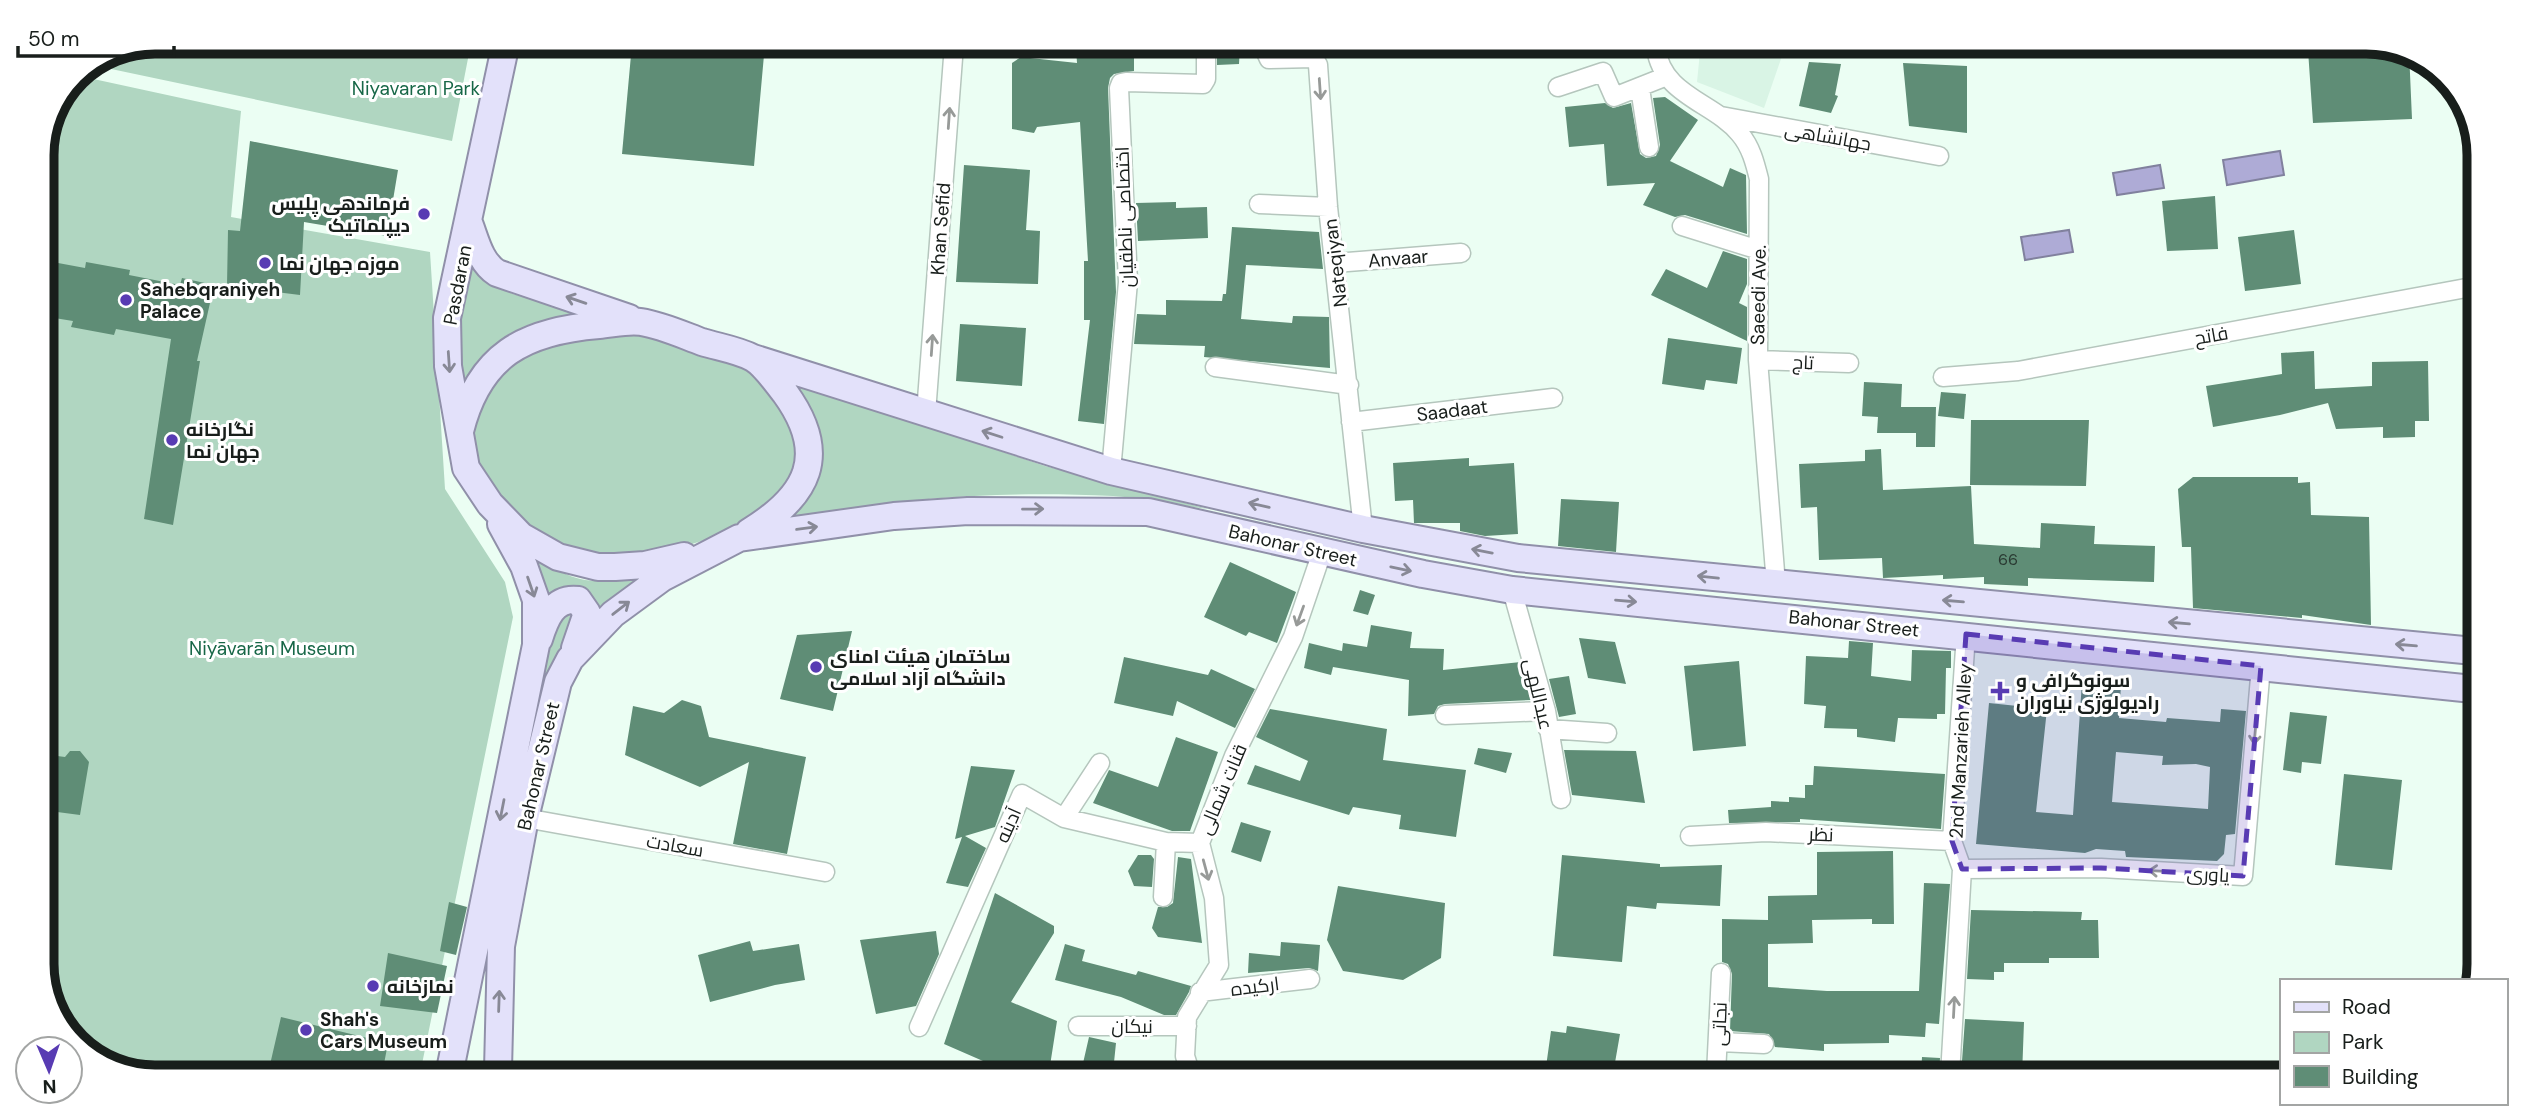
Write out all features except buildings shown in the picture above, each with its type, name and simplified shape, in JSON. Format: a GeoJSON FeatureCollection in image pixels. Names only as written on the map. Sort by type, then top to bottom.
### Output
{"type":"FeatureCollection","features":[{"type":"Feature","properties":{"kind":"main road","name":"Pasdaran"},"geometry":{"type":"LineString","coordinates":[[489,504],[466,468],[448,366],[447,318],[504,54]]}},
{"type":"Feature","properties":{"kind":"main road","name":"Pasdaran"},"geometry":{"type":"LineString","coordinates":[[469,223],[488,268],[497,273],[753,358]]}},
{"type":"Feature","properties":{"kind":"main road"},"geometry":{"type":"LineString","coordinates":[[460,431],[468,400],[485,373],[519,345],[545,333],[640,321]]}},
{"type":"Feature","properties":{"kind":"main road","name":"Bahonar Street"},"geometry":{"type":"LineString","coordinates":[[753,358],[1111,471],[1363,529],[1518,558],[2467,650]]}},
{"type":"Feature","properties":{"kind":"main road"},"geometry":{"type":"LineString","coordinates":[[489,504],[521,536],[539,548],[558,557],[598,567],[661,562],[739,538],[787,507],[799,491],[809,456],[799,416],[782,390],[753,358]]}},
{"type":"Feature","properties":{"kind":"main road","name":"Bahonar Street"},"geometry":{"type":"LineString","coordinates":[[451,1065],[536,645],[536,600],[524,566],[489,504]]}},
{"type":"Feature","properties":{"kind":"main road","name":"Bahonar Street"},"geometry":{"type":"LineString","coordinates":[[498,1065],[501,946],[550,705],[570,659],[613,614],[662,578],[739,538],[894,516],[1056,509],[1148,512],[1322,552],[1512,590],[1966,634],[2467,688]]}},
{"type":"Feature","properties":{"kind":"main road"},"geometry":{"type":"LineString","coordinates":[[536,645],[546,618],[554,608],[562,602],[578,600],[587,612],[586,622],[570,659]]}},
{"type":"Feature","properties":{"kind":"street","name":"Khan Sefid"},"geometry":{"type":"LineString","coordinates":[[926,413],[953,54]]}},
{"type":"Feature","properties":{"kind":"street","name":"اختصاصی ناطقیان"},"geometry":{"type":"LineString","coordinates":[[1111,471],[1128,282],[1119,88],[1121,83],[1126,82],[1203,83],[1206,79],[1206,54]]}},
{"type":"Feature","properties":{"kind":"street","name":"Nateqiyan"},"geometry":{"type":"LineString","coordinates":[[1267,54],[1269,59],[1306,56],[1314,58],[1318,65],[1328,207],[1363,529]]}},
{"type":"Feature","properties":{"kind":"street","name":"Saeedi Ave."},"geometry":{"type":"LineString","coordinates":[[1657,54],[1667,76],[1683,93],[1740,133],[1752,153],[1759,179],[1758,360],[1776,584]]}},
{"type":"Feature","properties":{"kind":"street"},"geometry":{"type":"LineString","coordinates":[[1558,87],[1603,72],[1614,97],[1667,76]]}},
{"type":"Feature","properties":{"kind":"street"},"geometry":{"type":"LineString","coordinates":[[1640,88],[1649,147]]}},
{"type":"Feature","properties":{"kind":"street","name":"جهانشاهی"},"geometry":{"type":"LineString","coordinates":[[1717,116],[1938,156]]}},
{"type":"Feature","properties":{"kind":"street"},"geometry":{"type":"LineString","coordinates":[[1259,204],[1328,207]]}},
{"type":"Feature","properties":{"kind":"street"},"geometry":{"type":"LineString","coordinates":[[1682,226],[1759,250]]}},
{"type":"Feature","properties":{"kind":"street","name":"Anvaar"},"geometry":{"type":"LineString","coordinates":[[1335,264],[1461,253]]}},
{"type":"Feature","properties":{"kind":"street","name":"فاتح"},"geometry":{"type":"LineString","coordinates":[[1944,377],[2018,371],[2467,288]]}},
{"type":"Feature","properties":{"kind":"street","name":"تاج"},"geometry":{"type":"LineString","coordinates":[[1758,360],[1849,363]]}},
{"type":"Feature","properties":{"kind":"street"},"geometry":{"type":"LineString","coordinates":[[1215,367],[1349,385]]}},
{"type":"Feature","properties":{"kind":"street","name":"Saadaat"},"geometry":{"type":"LineString","coordinates":[[1351,422],[1553,398]]}},
{"type":"Feature","properties":{"kind":"street","name":"قنات شمالى"},"geometry":{"type":"LineString","coordinates":[[1187,1065],[1185,1056],[1187,1017],[1219,965],[1213,898],[1200,843],[1234,756],[1293,637],[1322,552]]}},
{"type":"Feature","properties":{"kind":"street","name":"عبداللهی"},"geometry":{"type":"LineString","coordinates":[[1512,590],[1546,710],[1561,799]]}},
{"type":"Feature","properties":{"kind":"street","name":"2nd Manzarieh Alley"},"geometry":{"type":"LineString","coordinates":[[1951,1065],[1962,869],[1952,841],[1966,634]]}},
{"type":"Feature","properties":{"kind":"street","name":"یاوری"},"geometry":{"type":"LineString","coordinates":[[1962,869],[2101,868],[2243,876],[2261,666]]}},
{"type":"Feature","properties":{"kind":"street"},"geometry":{"type":"LineString","coordinates":[[1445,715],[1546,710]]}},
{"type":"Feature","properties":{"kind":"street"},"geometry":{"type":"LineString","coordinates":[[1548,729],[1607,733]]}},
{"type":"Feature","properties":{"kind":"street"},"geometry":{"type":"LineString","coordinates":[[1064,818],[1100,763]]}},
{"type":"Feature","properties":{"kind":"street","name":"آدینه"},"geometry":{"type":"LineString","coordinates":[[919,1027],[1022,794],[1064,818],[1166,842],[1200,843]]}},
{"type":"Feature","properties":{"kind":"street","name":"سعادت"},"geometry":{"type":"LineString","coordinates":[[525,818],[825,872]]}},
{"type":"Feature","properties":{"kind":"street","name":"نظر"},"geometry":{"type":"LineString","coordinates":[[1690,836],[1766,832],[1952,841]]}},
{"type":"Feature","properties":{"kind":"street"},"geometry":{"type":"LineString","coordinates":[[1163,897],[1166,842]]}},
{"type":"Feature","properties":{"kind":"street","name":"نجاتی"},"geometry":{"type":"LineString","coordinates":[[1717,1065],[1721,972]]}},
{"type":"Feature","properties":{"kind":"street","name":"ارکیده"},"geometry":{"type":"LineString","coordinates":[[1200,992],[1310,979]]}},
{"type":"Feature","properties":{"kind":"street","name":"نیکان"},"geometry":{"type":"LineString","coordinates":[[1078,1026],[1187,1026]]}},
{"type":"Feature","properties":{"kind":"street"},"geometry":{"type":"LineString","coordinates":[[1718,1042],[1764,1044]]}},
{"type":"Feature","properties":{"kind":"highlighted area"},"geometry":{"type":"Polygon","coordinates":[[[1966,634],[2261,666],[2243,876],[2101,868],[1962,869],[1952,841],[1966,634]]]}},
{"type":"Feature","properties":{"kind":"shaded area"},"geometry":{"type":"Polygon","coordinates":[[[1700,54],[1782,56],[1764,108],[1697,82],[1700,54]]]}},
{"type":"Feature","properties":{"kind":"green space","name":"Niyavaran Park"},"geometry":{"type":"Polygon","coordinates":[[[155,54],[469,54],[452,141],[105,68],[123,60],[155,54]]]}},
{"type":"Feature","properties":{"kind":"green space","name":"Niyāvarān Museum"},"geometry":{"type":"Polygon","coordinates":[[[89,79],[241,111],[231,217],[430,252],[445,489],[505,582],[513,617],[422,1065],[155,1065],[117,1057],[84,1035],[68,1014],[60,996],[54,970],[54,149],[65,111],[75,94],[89,79]]]}},
{"type":"Feature","properties":{"kind":"green space"},"geometry":{"type":"Polygon","coordinates":[[[462,234],[486,280],[513,294],[599,317],[494,349],[478,362],[459,388],[456,357],[462,234]]]}},
{"type":"Feature","properties":{"kind":"green space"},"geometry":{"type":"Polygon","coordinates":[[[640,335],[744,368],[756,375],[773,396],[791,429],[799,456],[796,473],[788,487],[748,521],[709,539],[644,554],[585,554],[560,545],[539,533],[501,500],[487,481],[478,461],[476,418],[483,397],[494,379],[510,363],[530,350],[570,339],[640,335]]]}},
{"type":"Feature","properties":{"kind":"green space"},"geometry":{"type":"Polygon","coordinates":[[[780,377],[1045,466],[1208,509],[1113,496],[989,495],[906,501],[784,523],[812,475],[780,377]]]}},
{"type":"Feature","properties":{"kind":"green space"},"geometry":{"type":"Polygon","coordinates":[[[518,542],[556,569],[572,577],[588,580],[622,579],[667,567],[594,616],[551,604],[518,542]]]}},
{"type":"Feature","properties":{"kind":"green space"},"geometry":{"type":"Polygon","coordinates":[[[568,608],[581,620],[548,676],[533,712],[549,634],[568,608]]]}},
{"type":"Feature","properties":{"kind":"water"},"geometry":{"type":"Polygon","coordinates":[[[2280,151],[2284,175],[2227,185],[2223,160],[2280,151]]]}},
{"type":"Feature","properties":{"kind":"water"},"geometry":{"type":"Polygon","coordinates":[[[2160,165],[2164,188],[2117,195],[2113,173],[2160,165]]]}},
{"type":"Feature","properties":{"kind":"water"},"geometry":{"type":"Polygon","coordinates":[[[2069,230],[2073,252],[2025,260],[2021,237],[2069,230]]]}},
{"type":"Feature","properties":{"kind":"place","name":"فرماندهی پلیس دیپلماتیک"},"geometry":{"type":"Point","coordinates":[424,214]}},
{"type":"Feature","properties":{"kind":"place","name":"موزه جهان نما"},"geometry":{"type":"Point","coordinates":[265,263]}},
{"type":"Feature","properties":{"kind":"place","name":"Sahebqraniyeh Palace"},"geometry":{"type":"Point","coordinates":[126,300]}},
{"type":"Feature","properties":{"kind":"place","name":"نگارخانه جهان نما"},"geometry":{"type":"Point","coordinates":[172,440]}},
{"type":"Feature","properties":{"kind":"place","name":"ساختمان هیئت امنای دانشگاه آزاد اسلامی"},"geometry":{"type":"Point","coordinates":[816,667]}},
{"type":"Feature","properties":{"kind":"place","name":"سونوگرافی و رادیولوژی نیاوران"},"geometry":{"type":"Point","coordinates":[2000,691]}},
{"type":"Feature","properties":{"kind":"place","name":"نمازخانه"},"geometry":{"type":"Point","coordinates":[373,986]}},
{"type":"Feature","properties":{"kind":"place","name":"Shah's Cars Museum"},"geometry":{"type":"Point","coordinates":[306,1030]}}]}
